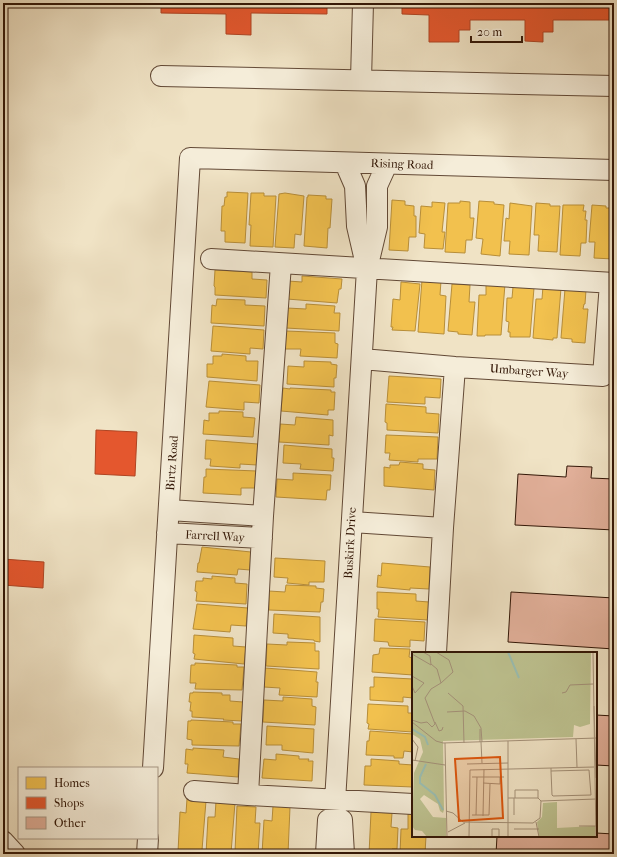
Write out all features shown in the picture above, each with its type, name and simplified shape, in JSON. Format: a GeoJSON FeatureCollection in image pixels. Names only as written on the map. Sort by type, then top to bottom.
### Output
{"type":"FeatureCollection","features":[{"type":"Feature","properties":{"kind":"street"},"geometry":{"type":"LineString","coordinates":[[361,80],[363,3]]}},
{"type":"Feature","properties":{"kind":"street"},"geometry":{"type":"LineString","coordinates":[[160,76],[614,86]]}},
{"type":"Feature","properties":{"kind":"street","name":"Rising Road"},"geometry":{"type":"LineString","coordinates":[[190,158],[614,170]]}},
{"type":"Feature","properties":{"kind":"street","name":"Birtz Road"},"geometry":{"type":"LineString","coordinates":[[153,767],[190,158]]}},
{"type":"Feature","properties":{"kind":"street","name":"Buskirk Drive"},"geometry":{"type":"LineString","coordinates":[[345,163],[356,186],[357,226],[367,269]]}},
{"type":"Feature","properties":{"kind":"street","name":"Buskirk Drive"},"geometry":{"type":"LineString","coordinates":[[326,854],[328,820],[334,809],[367,269],[377,227],[377,186],[387,164]]}},
{"type":"Feature","properties":{"kind":"street"},"geometry":{"type":"LineString","coordinates":[[212,259],[612,283]]}},
{"type":"Feature","properties":{"kind":"street"},"geometry":{"type":"LineString","coordinates":[[248,795],[263,516],[281,264]]}},
{"type":"Feature","properties":{"kind":"street","name":"Umbarger Way"},"geometry":{"type":"LineString","coordinates":[[362,359],[455,367],[603,376],[612,283]]}},
{"type":"Feature","properties":{"kind":"street"},"geometry":{"type":"LineString","coordinates":[[436,652],[443,528],[455,367]]}},
{"type":"Feature","properties":{"kind":"street","name":"Farrell Way"},"geometry":{"type":"LineString","coordinates":[[169,510],[263,516]]}},
{"type":"Feature","properties":{"kind":"street"},"geometry":{"type":"LineString","coordinates":[[352,522],[443,528]]}},
{"type":"Feature","properties":{"kind":"street","name":"Farrell Way"},"geometry":{"type":"LineString","coordinates":[[167,533],[262,538]]}},
{"type":"Feature","properties":{"kind":"street"},"geometry":{"type":"LineString","coordinates":[[194,791],[248,795],[334,809],[412,804]]}},
{"type":"Feature","properties":{"kind":"street"},"geometry":{"type":"LineString","coordinates":[[334,809],[342,820],[344,854]]}},
{"type":"Feature","properties":{"kind":"street"},"geometry":{"type":"LineString","coordinates":[[147,854],[148,839]]}},
{"type":"Feature","properties":{"kind":"street"},"geometry":{"type":"LineString","coordinates":[[3,842],[7,854]]}},
{"type":"Feature","properties":{"kind":"street"},"geometry":{"type":"LineString","coordinates":[[3,842],[15,854]]}},
{"type":"Feature","properties":{"kind":"building: Homes"},"geometry":{"type":"Polygon","coordinates":[[[227,192],[248,193],[245,243],[225,242],[225,231],[221,231],[222,206],[224,206],[227,192]]]}},
{"type":"Feature","properties":{"kind":"building: Homes"},"geometry":{"type":"Polygon","coordinates":[[[251,193],[264,193],[264,196],[276,196],[273,247],[250,246],[251,225],[249,225],[251,193]]]}},
{"type":"Feature","properties":{"kind":"building: Homes"},"geometry":{"type":"Polygon","coordinates":[[[285,193],[304,196],[301,235],[295,234],[294,248],[275,247],[279,194],[285,193]]]}},
{"type":"Feature","properties":{"kind":"building: Homes"},"geometry":{"type":"Polygon","coordinates":[[[308,195],[326,196],[326,199],[332,199],[327,248],[304,246],[308,195]]]}},
{"type":"Feature","properties":{"kind":"building: Homes"},"geometry":{"type":"Polygon","coordinates":[[[392,200],[405,201],[405,205],[414,206],[414,216],[416,216],[416,237],[409,237],[408,251],[389,250],[392,200]]]}},
{"type":"Feature","properties":{"kind":"building: Homes"},"geometry":{"type":"Polygon","coordinates":[[[460,201],[470,202],[470,218],[474,218],[472,240],[466,240],[465,253],[445,252],[448,203],[460,203],[460,201]]]}},
{"type":"Feature","properties":{"kind":"building: Homes"},"geometry":{"type":"Polygon","coordinates":[[[479,201],[494,202],[494,204],[504,205],[500,256],[481,254],[483,239],[476,238],[479,201]]]}},
{"type":"Feature","properties":{"kind":"building: Homes"},"geometry":{"type":"Polygon","coordinates":[[[432,202],[445,203],[442,232],[445,232],[443,249],[424,248],[425,234],[419,233],[421,206],[432,207],[432,202]]]}},
{"type":"Feature","properties":{"kind":"building: Homes"},"geometry":{"type":"Polygon","coordinates":[[[510,203],[532,206],[529,255],[509,254],[510,241],[504,241],[506,218],[509,219],[510,203]]]}},
{"type":"Feature","properties":{"kind":"building: Homes"},"geometry":{"type":"Polygon","coordinates":[[[536,203],[550,204],[550,206],[560,206],[557,252],[538,251],[539,235],[534,235],[536,203]]]}},
{"type":"Feature","properties":{"kind":"building: Homes"},"geometry":{"type":"Polygon","coordinates":[[[563,205],[584,205],[583,211],[586,211],[586,243],[581,243],[580,256],[560,255],[563,205]]]}},
{"type":"Feature","properties":{"kind":"building: Homes"},"geometry":{"type":"Polygon","coordinates":[[[592,205],[614,208],[613,259],[594,258],[595,242],[589,242],[592,205]]]}},
{"type":"Feature","properties":{"kind":"building: Homes"},"geometry":{"type":"Polygon","coordinates":[[[215,270],[252,272],[252,279],[267,280],[266,298],[215,295],[215,270]]]}},
{"type":"Feature","properties":{"kind":"building: Homes"},"geometry":{"type":"Polygon","coordinates":[[[302,276],[342,279],[337,303],[287,299],[288,281],[302,282],[302,276]]]}},
{"type":"Feature","properties":{"kind":"building: Homes"},"geometry":{"type":"Polygon","coordinates":[[[422,280],[441,281],[440,295],[446,296],[444,334],[418,332],[422,280]]]}},
{"type":"Feature","properties":{"kind":"building: Homes"},"geometry":{"type":"Polygon","coordinates":[[[401,282],[420,284],[415,331],[392,330],[393,327],[391,327],[393,299],[400,300],[401,282]]]}},
{"type":"Feature","properties":{"kind":"building: Homes"},"geometry":{"type":"Polygon","coordinates":[[[486,283],[505,284],[501,335],[477,336],[479,295],[486,295],[486,283]]]}},
{"type":"Feature","properties":{"kind":"building: Homes"},"geometry":{"type":"Polygon","coordinates":[[[452,284],[470,285],[469,302],[475,302],[472,335],[458,334],[458,332],[448,331],[452,284]]]}},
{"type":"Feature","properties":{"kind":"building: Homes"},"geometry":{"type":"Polygon","coordinates":[[[543,286],[561,288],[557,338],[553,338],[553,340],[533,338],[536,299],[542,299],[543,286]]]}},
{"type":"Feature","properties":{"kind":"building: Homes"},"geometry":{"type":"Polygon","coordinates":[[[513,287],[534,288],[530,337],[510,337],[510,332],[508,332],[509,322],[506,321],[507,298],[512,298],[513,287]]]}},
{"type":"Feature","properties":{"kind":"building: Homes"},"geometry":{"type":"Polygon","coordinates":[[[565,289],[586,290],[583,309],[588,309],[585,343],[572,342],[572,339],[561,338],[565,289]]]}},
{"type":"Feature","properties":{"kind":"building: Homes"},"geometry":{"type":"Polygon","coordinates":[[[217,299],[245,300],[245,305],[265,306],[264,326],[211,323],[212,305],[216,306],[217,299]]]}},
{"type":"Feature","properties":{"kind":"building: Homes"},"geometry":{"type":"Polygon","coordinates":[[[306,304],[335,306],[334,313],[340,313],[339,331],[286,328],[287,308],[306,309],[306,304]]]}},
{"type":"Feature","properties":{"kind":"building: Homes"},"geometry":{"type":"Polygon","coordinates":[[[213,326],[264,330],[263,349],[250,348],[250,354],[211,351],[213,326]]]}},
{"type":"Feature","properties":{"kind":"building: Homes"},"geometry":{"type":"Polygon","coordinates":[[[286,331],[335,333],[335,343],[338,344],[337,358],[300,356],[301,349],[285,349],[286,331]]]}},
{"type":"Feature","properties":{"kind":"building: Homes"},"geometry":{"type":"Polygon","coordinates":[[[222,354],[246,356],[246,361],[258,361],[257,381],[207,377],[207,364],[213,364],[213,356],[222,356],[222,354]]]}},
{"type":"Feature","properties":{"kind":"building: Homes"},"geometry":{"type":"Polygon","coordinates":[[[304,361],[331,362],[331,364],[337,365],[336,378],[334,378],[334,387],[287,384],[288,366],[304,367],[304,361]]]}},
{"type":"Feature","properties":{"kind":"building: Homes"},"geometry":{"type":"Polygon","coordinates":[[[389,376],[441,379],[440,398],[425,397],[425,404],[387,402],[389,376]]]}},
{"type":"Feature","properties":{"kind":"building: Homes"},"geometry":{"type":"Polygon","coordinates":[[[209,381],[260,385],[259,403],[244,402],[244,410],[206,407],[209,381]]]}},
{"type":"Feature","properties":{"kind":"building: Homes"},"geometry":{"type":"Polygon","coordinates":[[[283,388],[331,390],[331,392],[335,392],[334,410],[328,410],[328,415],[281,411],[283,388]]]}},
{"type":"Feature","properties":{"kind":"building: Homes"},"geometry":{"type":"Polygon","coordinates":[[[386,404],[426,407],[426,413],[439,414],[438,433],[387,430],[387,423],[385,422],[386,404]]]}},
{"type":"Feature","properties":{"kind":"building: Homes"},"geometry":{"type":"Polygon","coordinates":[[[219,411],[243,412],[243,417],[255,418],[253,437],[203,434],[204,420],[209,421],[209,413],[219,413],[219,411]]]}},
{"type":"Feature","properties":{"kind":"building: Homes"},"geometry":{"type":"Polygon","coordinates":[[[296,417],[333,420],[333,436],[329,435],[329,445],[279,442],[280,424],[295,425],[296,417]]]}},
{"type":"Feature","properties":{"kind":"building: Homes"},"geometry":{"type":"Polygon","coordinates":[[[386,435],[438,437],[437,459],[418,459],[418,462],[389,460],[390,453],[385,453],[386,435]]]}},
{"type":"Feature","properties":{"kind":"building: Homes"},"geometry":{"type":"Polygon","coordinates":[[[206,440],[258,444],[257,465],[240,464],[240,468],[210,466],[211,459],[205,459],[206,440]]]}},
{"type":"Feature","properties":{"kind":"building: Homes"},"geometry":{"type":"Polygon","coordinates":[[[284,445],[332,449],[332,458],[334,458],[333,471],[300,469],[301,464],[283,463],[284,445]]]}},
{"type":"Feature","properties":{"kind":"building: Homes"},"geometry":{"type":"Polygon","coordinates":[[[400,462],[423,464],[423,469],[435,470],[434,490],[384,486],[384,467],[390,468],[390,465],[399,465],[400,462]]]}},
{"type":"Feature","properties":{"kind":"building: Homes"},"geometry":{"type":"Polygon","coordinates":[[[206,469],[257,471],[255,488],[241,488],[241,495],[203,493],[206,469]]]}},
{"type":"Feature","properties":{"kind":"building: Homes"},"geometry":{"type":"Polygon","coordinates":[[[293,473],[331,475],[330,490],[327,490],[326,500],[276,497],[277,479],[293,480],[293,473]]]}},
{"type":"Feature","properties":{"kind":"building: Homes"},"geometry":{"type":"Polygon","coordinates":[[[202,547],[251,552],[250,570],[238,569],[237,575],[197,572],[202,547]]]}},
{"type":"Feature","properties":{"kind":"building: Homes"},"geometry":{"type":"Polygon","coordinates":[[[275,558],[325,561],[324,582],[309,582],[309,585],[287,583],[288,578],[274,577],[275,558]]]}},
{"type":"Feature","properties":{"kind":"building: Homes"},"geometry":{"type":"Polygon","coordinates":[[[382,563],[430,567],[429,589],[410,588],[410,590],[377,587],[378,575],[381,576],[382,563]]]}},
{"type":"Feature","properties":{"kind":"building: Homes"},"geometry":{"type":"Polygon","coordinates":[[[212,576],[235,578],[235,583],[247,584],[246,604],[196,601],[196,581],[203,581],[203,578],[212,579],[212,576]]]}},
{"type":"Feature","properties":{"kind":"building: Homes"},"geometry":{"type":"Polygon","coordinates":[[[286,585],[316,586],[316,588],[324,589],[323,602],[321,602],[320,612],[269,610],[269,591],[285,592],[286,585]]]}},
{"type":"Feature","properties":{"kind":"building: Homes"},"geometry":{"type":"Polygon","coordinates":[[[377,592],[416,594],[416,601],[429,602],[428,620],[378,617],[379,609],[377,609],[377,592]]]}},
{"type":"Feature","properties":{"kind":"building: Homes"},"geometry":{"type":"Polygon","coordinates":[[[197,604],[248,608],[246,626],[231,625],[230,632],[193,629],[197,604]]]}},
{"type":"Feature","properties":{"kind":"building: Homes"},"geometry":{"type":"Polygon","coordinates":[[[274,614],[320,617],[320,642],[314,640],[288,638],[288,634],[273,633],[274,614]]]}},
{"type":"Feature","properties":{"kind":"building: Homes"},"geometry":{"type":"Polygon","coordinates":[[[375,619],[425,622],[424,641],[410,640],[410,647],[389,646],[388,642],[374,641],[375,619]]]}},
{"type":"Feature","properties":{"kind":"building: Homes"},"geometry":{"type":"Polygon","coordinates":[[[194,635],[233,638],[233,646],[246,647],[244,664],[194,659],[194,635]]]}},
{"type":"Feature","properties":{"kind":"building: Homes"},"geometry":{"type":"Polygon","coordinates":[[[287,642],[315,643],[315,651],[319,651],[319,669],[266,666],[267,644],[287,645],[287,642]]]}},
{"type":"Feature","properties":{"kind":"building: Homes"},"geometry":{"type":"Polygon","coordinates":[[[380,648],[410,649],[409,657],[412,658],[412,675],[372,672],[373,655],[379,654],[380,648]]]}},
{"type":"Feature","properties":{"kind":"building: Homes"},"geometry":{"type":"Polygon","coordinates":[[[195,663],[237,665],[237,667],[244,667],[242,690],[195,689],[196,683],[190,683],[191,665],[195,665],[195,663]]]}},
{"type":"Feature","properties":{"kind":"building: Homes"},"geometry":{"type":"Polygon","coordinates":[[[265,668],[317,672],[317,697],[279,695],[280,688],[264,687],[265,668]]]}},
{"type":"Feature","properties":{"kind":"building: Homes"},"geometry":{"type":"Polygon","coordinates":[[[374,677],[412,679],[412,698],[403,697],[403,702],[370,700],[370,687],[374,687],[374,677]]]}},
{"type":"Feature","properties":{"kind":"building: Homes"},"geometry":{"type":"Polygon","coordinates":[[[190,693],[222,693],[222,695],[230,695],[230,701],[243,702],[242,721],[192,717],[192,711],[190,711],[191,702],[189,702],[190,693]]]}},
{"type":"Feature","properties":{"kind":"building: Homes"},"geometry":{"type":"Polygon","coordinates":[[[283,697],[312,699],[312,706],[316,707],[315,725],[263,722],[264,700],[283,701],[283,697]]]}},
{"type":"Feature","properties":{"kind":"building: Homes"},"geometry":{"type":"Polygon","coordinates":[[[368,704],[408,706],[408,713],[412,713],[412,732],[368,729],[369,724],[367,723],[368,704]]]}},
{"type":"Feature","properties":{"kind":"building: Homes"},"geometry":{"type":"Polygon","coordinates":[[[188,721],[233,722],[233,724],[241,724],[239,746],[192,745],[192,740],[187,739],[188,721]]]}},
{"type":"Feature","properties":{"kind":"building: Homes"},"geometry":{"type":"Polygon","coordinates":[[[267,726],[314,729],[313,753],[282,750],[282,745],[266,745],[267,726]]]}},
{"type":"Feature","properties":{"kind":"building: Homes"},"geometry":{"type":"Polygon","coordinates":[[[370,731],[412,734],[412,752],[404,751],[403,758],[394,758],[394,756],[366,755],[367,741],[369,741],[370,731]]]}},
{"type":"Feature","properties":{"kind":"building: Homes"},"geometry":{"type":"Polygon","coordinates":[[[193,748],[224,750],[223,757],[239,759],[238,777],[187,773],[188,764],[185,764],[186,749],[193,750],[193,748]]]}},
{"type":"Feature","properties":{"kind":"building: Homes"},"geometry":{"type":"Polygon","coordinates":[[[276,754],[299,756],[299,759],[309,759],[308,761],[313,761],[312,781],[262,778],[264,759],[276,760],[276,754]]]}},
{"type":"Feature","properties":{"kind":"building: Homes"},"geometry":{"type":"Polygon","coordinates":[[[371,759],[399,761],[399,764],[412,765],[412,787],[364,785],[365,766],[371,766],[371,759]]]}},
{"type":"Feature","properties":{"kind":"building: Homes"},"geometry":{"type":"Polygon","coordinates":[[[187,799],[206,801],[202,850],[197,850],[197,852],[178,852],[180,812],[186,813],[187,799]]]}},
{"type":"Feature","properties":{"kind":"building: Homes"},"geometry":{"type":"Polygon","coordinates":[[[216,801],[235,803],[231,853],[221,852],[221,854],[206,854],[208,817],[215,817],[216,801]]]}},
{"type":"Feature","properties":{"kind":"building: Homes"},"geometry":{"type":"Polygon","coordinates":[[[237,806],[256,807],[255,823],[260,823],[258,854],[235,852],[237,806]]]}},
{"type":"Feature","properties":{"kind":"building: Homes"},"geometry":{"type":"Polygon","coordinates":[[[273,806],[290,807],[288,854],[262,854],[264,820],[272,821],[273,806]]]}},
{"type":"Feature","properties":{"kind":"building: Homes"},"geometry":{"type":"Polygon","coordinates":[[[371,812],[392,813],[391,827],[398,828],[397,849],[392,849],[392,854],[369,854],[371,812]]]}},
{"type":"Feature","properties":{"kind":"building: Homes"},"geometry":{"type":"Polygon","coordinates":[[[408,814],[412,814],[412,837],[426,837],[425,854],[400,854],[401,829],[408,829],[408,814]]]}},
{"type":"Feature","properties":{"kind":"building: Shops"},"geometry":{"type":"Polygon","coordinates":[[[161,3],[327,3],[327,14],[251,13],[251,35],[226,34],[226,14],[161,13],[161,3]]]}},
{"type":"Feature","properties":{"kind":"building: Shops"},"geometry":{"type":"Polygon","coordinates":[[[402,3],[614,3],[614,33],[613,20],[553,20],[553,32],[543,32],[543,42],[525,41],[525,20],[470,20],[470,30],[459,30],[459,42],[429,42],[429,15],[402,14],[402,3]]]}},
{"type":"Feature","properties":{"kind":"building: Shops"},"geometry":{"type":"Polygon","coordinates":[[[96,430],[137,432],[135,476],[95,474],[96,430]]]}},
{"type":"Feature","properties":{"kind":"building: Shops"},"geometry":{"type":"Polygon","coordinates":[[[3,559],[44,562],[43,588],[3,585],[3,559]]]}},
{"type":"Feature","properties":{"kind":"building: Other"},"geometry":{"type":"Polygon","coordinates":[[[567,466],[592,467],[591,478],[614,479],[614,530],[515,525],[518,474],[566,477],[567,466]]]}},
{"type":"Feature","properties":{"kind":"building: Other"},"geometry":{"type":"Polygon","coordinates":[[[511,592],[614,598],[614,649],[508,642],[511,592]]]}},
{"type":"Feature","properties":{"kind":"building: Other"},"geometry":{"type":"Polygon","coordinates":[[[597,715],[614,716],[614,766],[597,765],[597,715]]]}},
{"type":"Feature","properties":{"kind":"building: Other"},"geometry":{"type":"Polygon","coordinates":[[[597,833],[614,834],[614,854],[496,854],[497,837],[597,837],[597,833]]]}}]}
